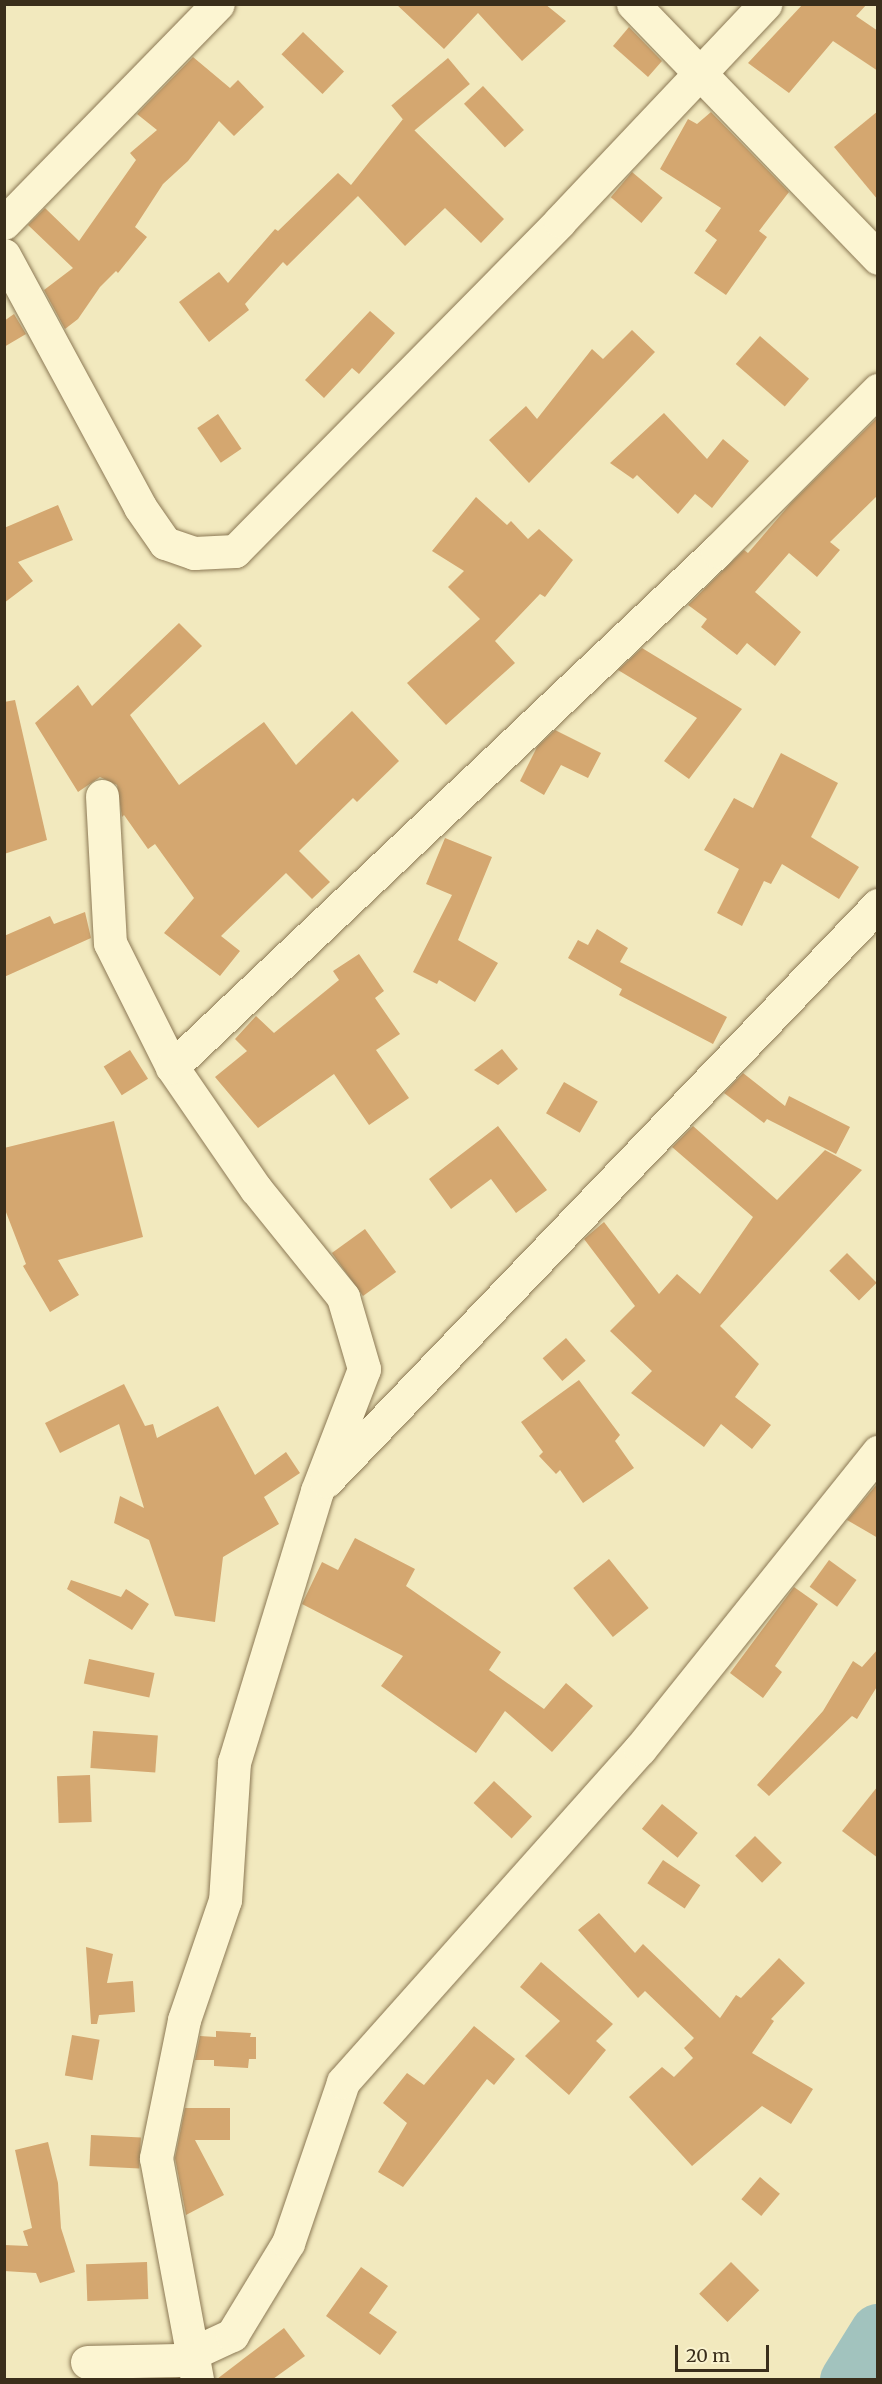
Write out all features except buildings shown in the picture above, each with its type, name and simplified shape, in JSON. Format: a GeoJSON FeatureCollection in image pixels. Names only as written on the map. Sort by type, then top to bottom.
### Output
{"type":"FeatureCollection","features":[{"type":"Feature","properties":{"kind":"street"},"geometry":{"type":"LineString","coordinates":[[4,223],[218,4]]}},
{"type":"Feature","properties":{"kind":"street"},"geometry":{"type":"LineString","coordinates":[[633,4],[701,71],[878,258]]}},
{"type":"Feature","properties":{"kind":"street"},"geometry":{"type":"LineString","coordinates":[[4,255],[140,507],[165,543],[194,553],[235,551],[765,4]]}},
{"type":"Feature","properties":{"kind":"street"},"geometry":{"type":"LineString","coordinates":[[172,1067],[717,551],[878,390]]}},
{"type":"Feature","properties":{"kind":"street"},"geometry":{"type":"LineString","coordinates":[[102,796],[110,943],[172,1067],[256,1189],[344,1297],[364,1369],[317,1491],[234,1762],[225,1900],[184,2020],[156,2158],[196,2366]]}},
{"type":"Feature","properties":{"kind":"street"},"geometry":{"type":"LineString","coordinates":[[317,1491],[878,904]]}},
{"type":"Feature","properties":{"kind":"street"},"geometry":{"type":"LineString","coordinates":[[196,2366],[232,2335],[288,2243],[343,2082],[640,1749],[878,1452]]}},
{"type":"Feature","properties":{"kind":"street"},"geometry":{"type":"LineString","coordinates":[[87,2362],[178,2360],[196,2366]]}},
{"type":"Feature","properties":{"kind":"waterway"},"geometry":{"type":"LineString","coordinates":[[848,2380],[878,2332]]}}]}
